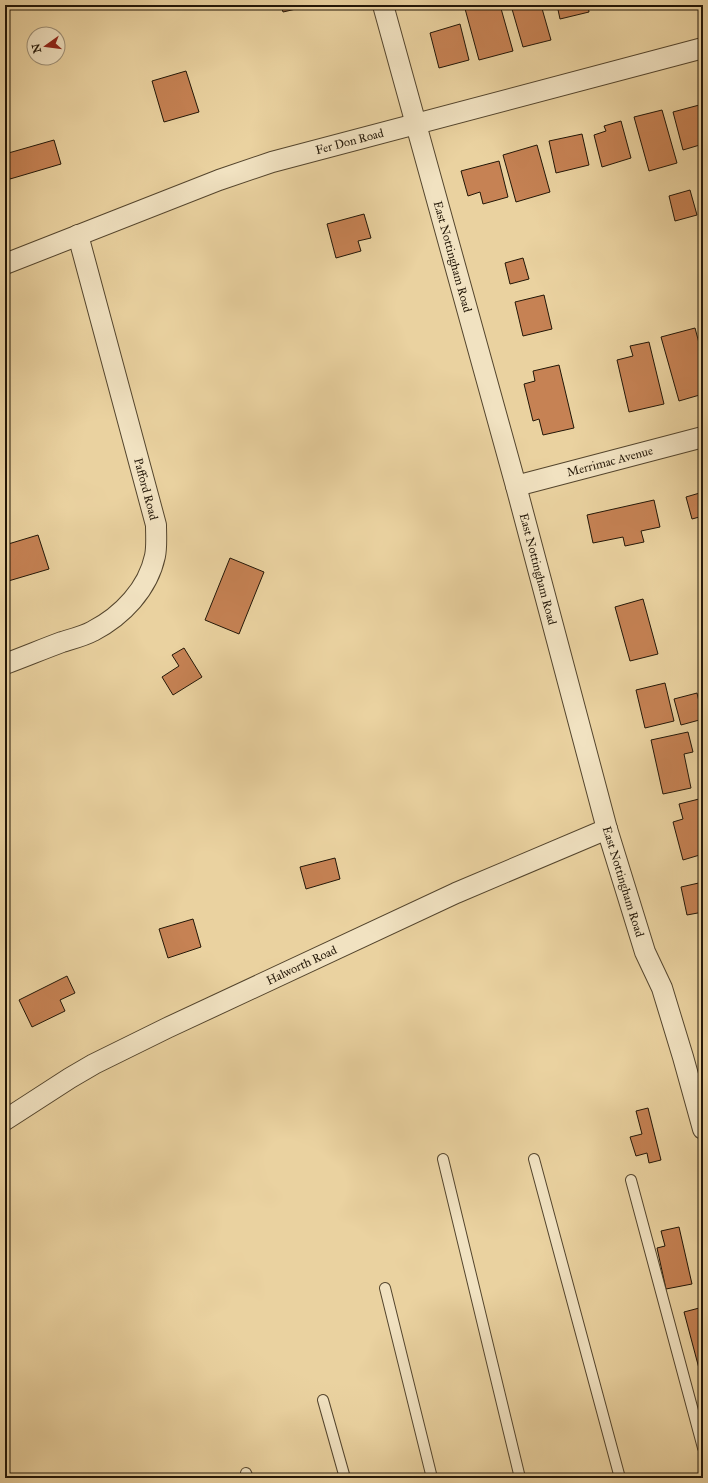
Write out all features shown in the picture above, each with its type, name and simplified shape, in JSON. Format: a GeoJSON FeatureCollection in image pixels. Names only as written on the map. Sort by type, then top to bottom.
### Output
{"type":"FeatureCollection","features":[{"type":"Feature","properties":{"kind":"street","name":"East Nottingham Road"},"geometry":{"type":"LineString","coordinates":[[383,5],[516,486],[607,829],[645,952],[662,988],[703,1129]]}},
{"type":"Feature","properties":{"kind":"street","name":"Fer Don Road"},"geometry":{"type":"LineString","coordinates":[[5,264],[219,180],[272,162],[703,48]]}},
{"type":"Feature","properties":{"kind":"street","name":"Pafford Road"},"geometry":{"type":"LineString","coordinates":[[5,664],[93,631],[118,614],[130,603],[140,590],[148,576],[155,556],[157,543],[156,525],[78,235]]}},
{"type":"Feature","properties":{"kind":"street","name":"Merrimac Avenue"},"geometry":{"type":"LineString","coordinates":[[516,486],[703,437]]}},
{"type":"Feature","properties":{"kind":"street","name":"Halworth Road"},"geometry":{"type":"LineString","coordinates":[[5,1120],[76,1074],[167,1028],[456,893],[607,829]]}},
{"type":"Feature","properties":{"kind":"lane"},"geometry":{"type":"LineString","coordinates":[[443,1159],[520,1478]]}},
{"type":"Feature","properties":{"kind":"lane"},"geometry":{"type":"LineString","coordinates":[[534,1159],[620,1478]]}},
{"type":"Feature","properties":{"kind":"lane"},"geometry":{"type":"LineString","coordinates":[[631,1180],[703,1448]]}},
{"type":"Feature","properties":{"kind":"lane"},"geometry":{"type":"LineString","coordinates":[[385,1288],[432,1478]]}},
{"type":"Feature","properties":{"kind":"lane"},"geometry":{"type":"LineString","coordinates":[[323,1400],[345,1478]]}},
{"type":"Feature","properties":{"kind":"building"},"geometry":{"type":"Polygon","coordinates":[[[281,5],[309,5],[309,6],[283,12],[281,5]]]}},
{"type":"Feature","properties":{"kind":"building"},"geometry":{"type":"Polygon","coordinates":[[[464,5],[500,5],[513,51],[479,60],[464,5]]]}},
{"type":"Feature","properties":{"kind":"building"},"geometry":{"type":"Polygon","coordinates":[[[527,5],[541,5],[551,40],[523,47],[512,9],[527,5]]]}},
{"type":"Feature","properties":{"kind":"building"},"geometry":{"type":"Polygon","coordinates":[[[557,5],[588,5],[589,12],[560,19],[557,5]]]}},
{"type":"Feature","properties":{"kind":"building"},"geometry":{"type":"Polygon","coordinates":[[[460,24],[469,60],[439,68],[430,33],[460,24]]]}},
{"type":"Feature","properties":{"kind":"building"},"geometry":{"type":"Polygon","coordinates":[[[186,71],[199,112],[164,122],[152,81],[186,71]]]}},
{"type":"Feature","properties":{"kind":"building"},"geometry":{"type":"Polygon","coordinates":[[[703,104],[703,144],[683,150],[673,112],[703,104]]]}},
{"type":"Feature","properties":{"kind":"building"},"geometry":{"type":"Polygon","coordinates":[[[662,110],[677,163],[649,171],[634,117],[662,110]]]}},
{"type":"Feature","properties":{"kind":"building"},"geometry":{"type":"Polygon","coordinates":[[[621,121],[631,158],[602,167],[594,135],[606,131],[604,126],[621,121]]]}},
{"type":"Feature","properties":{"kind":"building"},"geometry":{"type":"Polygon","coordinates":[[[582,134],[589,165],[556,173],[549,141],[582,134]]]}},
{"type":"Feature","properties":{"kind":"building"},"geometry":{"type":"Polygon","coordinates":[[[54,140],[61,164],[10,179],[5,154],[54,140]]]}},
{"type":"Feature","properties":{"kind":"building"},"geometry":{"type":"Polygon","coordinates":[[[537,145],[550,192],[516,202],[503,155],[537,145]]]}},
{"type":"Feature","properties":{"kind":"building"},"geometry":{"type":"Polygon","coordinates":[[[499,161],[508,197],[483,204],[480,192],[468,196],[461,171],[499,161]]]}},
{"type":"Feature","properties":{"kind":"building"},"geometry":{"type":"Polygon","coordinates":[[[690,190],[697,215],[675,221],[669,196],[690,190]]]}},
{"type":"Feature","properties":{"kind":"building"},"geometry":{"type":"Polygon","coordinates":[[[364,214],[371,238],[358,241],[361,251],[336,258],[327,224],[364,214]]]}},
{"type":"Feature","properties":{"kind":"building"},"geometry":{"type":"Polygon","coordinates":[[[523,258],[529,279],[510,284],[505,263],[523,258]]]}},
{"type":"Feature","properties":{"kind":"building"},"geometry":{"type":"Polygon","coordinates":[[[544,295],[552,329],[523,336],[515,302],[544,295]]]}},
{"type":"Feature","properties":{"kind":"building"},"geometry":{"type":"Polygon","coordinates":[[[695,328],[703,358],[703,394],[679,401],[661,337],[695,328]]]}},
{"type":"Feature","properties":{"kind":"building"},"geometry":{"type":"Polygon","coordinates":[[[649,342],[664,404],[629,412],[617,360],[633,356],[630,346],[649,342]]]}},
{"type":"Feature","properties":{"kind":"building"},"geometry":{"type":"Polygon","coordinates":[[[559,365],[574,428],[543,435],[539,419],[533,421],[524,384],[535,381],[533,371],[559,365]]]}},
{"type":"Feature","properties":{"kind":"building"},"geometry":{"type":"Polygon","coordinates":[[[703,492],[703,516],[692,519],[686,497],[703,492]]]}},
{"type":"Feature","properties":{"kind":"building"},"geometry":{"type":"Polygon","coordinates":[[[654,500],[660,527],[641,531],[644,542],[625,546],[623,537],[593,543],[587,515],[654,500]]]}},
{"type":"Feature","properties":{"kind":"building"},"geometry":{"type":"Polygon","coordinates":[[[38,535],[49,569],[5,582],[5,545],[38,535]]]}},
{"type":"Feature","properties":{"kind":"building"},"geometry":{"type":"Polygon","coordinates":[[[230,558],[264,572],[239,634],[205,620],[230,558]]]}},
{"type":"Feature","properties":{"kind":"building"},"geometry":{"type":"Polygon","coordinates":[[[643,599],[658,654],[630,661],[615,607],[643,599]]]}},
{"type":"Feature","properties":{"kind":"building"},"geometry":{"type":"Polygon","coordinates":[[[184,648],[202,677],[173,695],[162,677],[179,666],[172,655],[184,648]]]}},
{"type":"Feature","properties":{"kind":"building"},"geometry":{"type":"Polygon","coordinates":[[[665,683],[674,721],[645,728],[636,690],[665,683]]]}},
{"type":"Feature","properties":{"kind":"building"},"geometry":{"type":"Polygon","coordinates":[[[697,693],[703,719],[681,725],[674,699],[697,693]]]}},
{"type":"Feature","properties":{"kind":"building"},"geometry":{"type":"Polygon","coordinates":[[[688,732],[693,752],[684,754],[691,788],[663,794],[651,740],[688,732]]]}},
{"type":"Feature","properties":{"kind":"building"},"geometry":{"type":"Polygon","coordinates":[[[703,798],[703,815],[701,815],[703,824],[703,854],[683,860],[673,822],[683,819],[679,804],[703,798]]]}},
{"type":"Feature","properties":{"kind":"building"},"geometry":{"type":"Polygon","coordinates":[[[335,858],[340,879],[306,889],[300,867],[335,858]]]}},
{"type":"Feature","properties":{"kind":"building"},"geometry":{"type":"Polygon","coordinates":[[[703,882],[703,912],[687,915],[681,887],[703,882]]]}},
{"type":"Feature","properties":{"kind":"building"},"geometry":{"type":"Polygon","coordinates":[[[193,919],[201,947],[168,958],[159,929],[193,919]]]}},
{"type":"Feature","properties":{"kind":"building"},"geometry":{"type":"Polygon","coordinates":[[[67,976],[75,993],[60,1000],[65,1011],[32,1027],[19,1000],[67,976]]]}},
{"type":"Feature","properties":{"kind":"building"},"geometry":{"type":"Polygon","coordinates":[[[648,1108],[661,1160],[649,1163],[647,1153],[636,1156],[630,1137],[642,1134],[636,1111],[648,1108]]]}},
{"type":"Feature","properties":{"kind":"building"},"geometry":{"type":"Polygon","coordinates":[[[679,1227],[692,1284],[666,1289],[657,1248],[665,1246],[661,1231],[679,1227]]]}},
{"type":"Feature","properties":{"kind":"building"},"geometry":{"type":"Polygon","coordinates":[[[703,1307],[703,1375],[701,1376],[684,1312],[703,1307]]]}}]}
